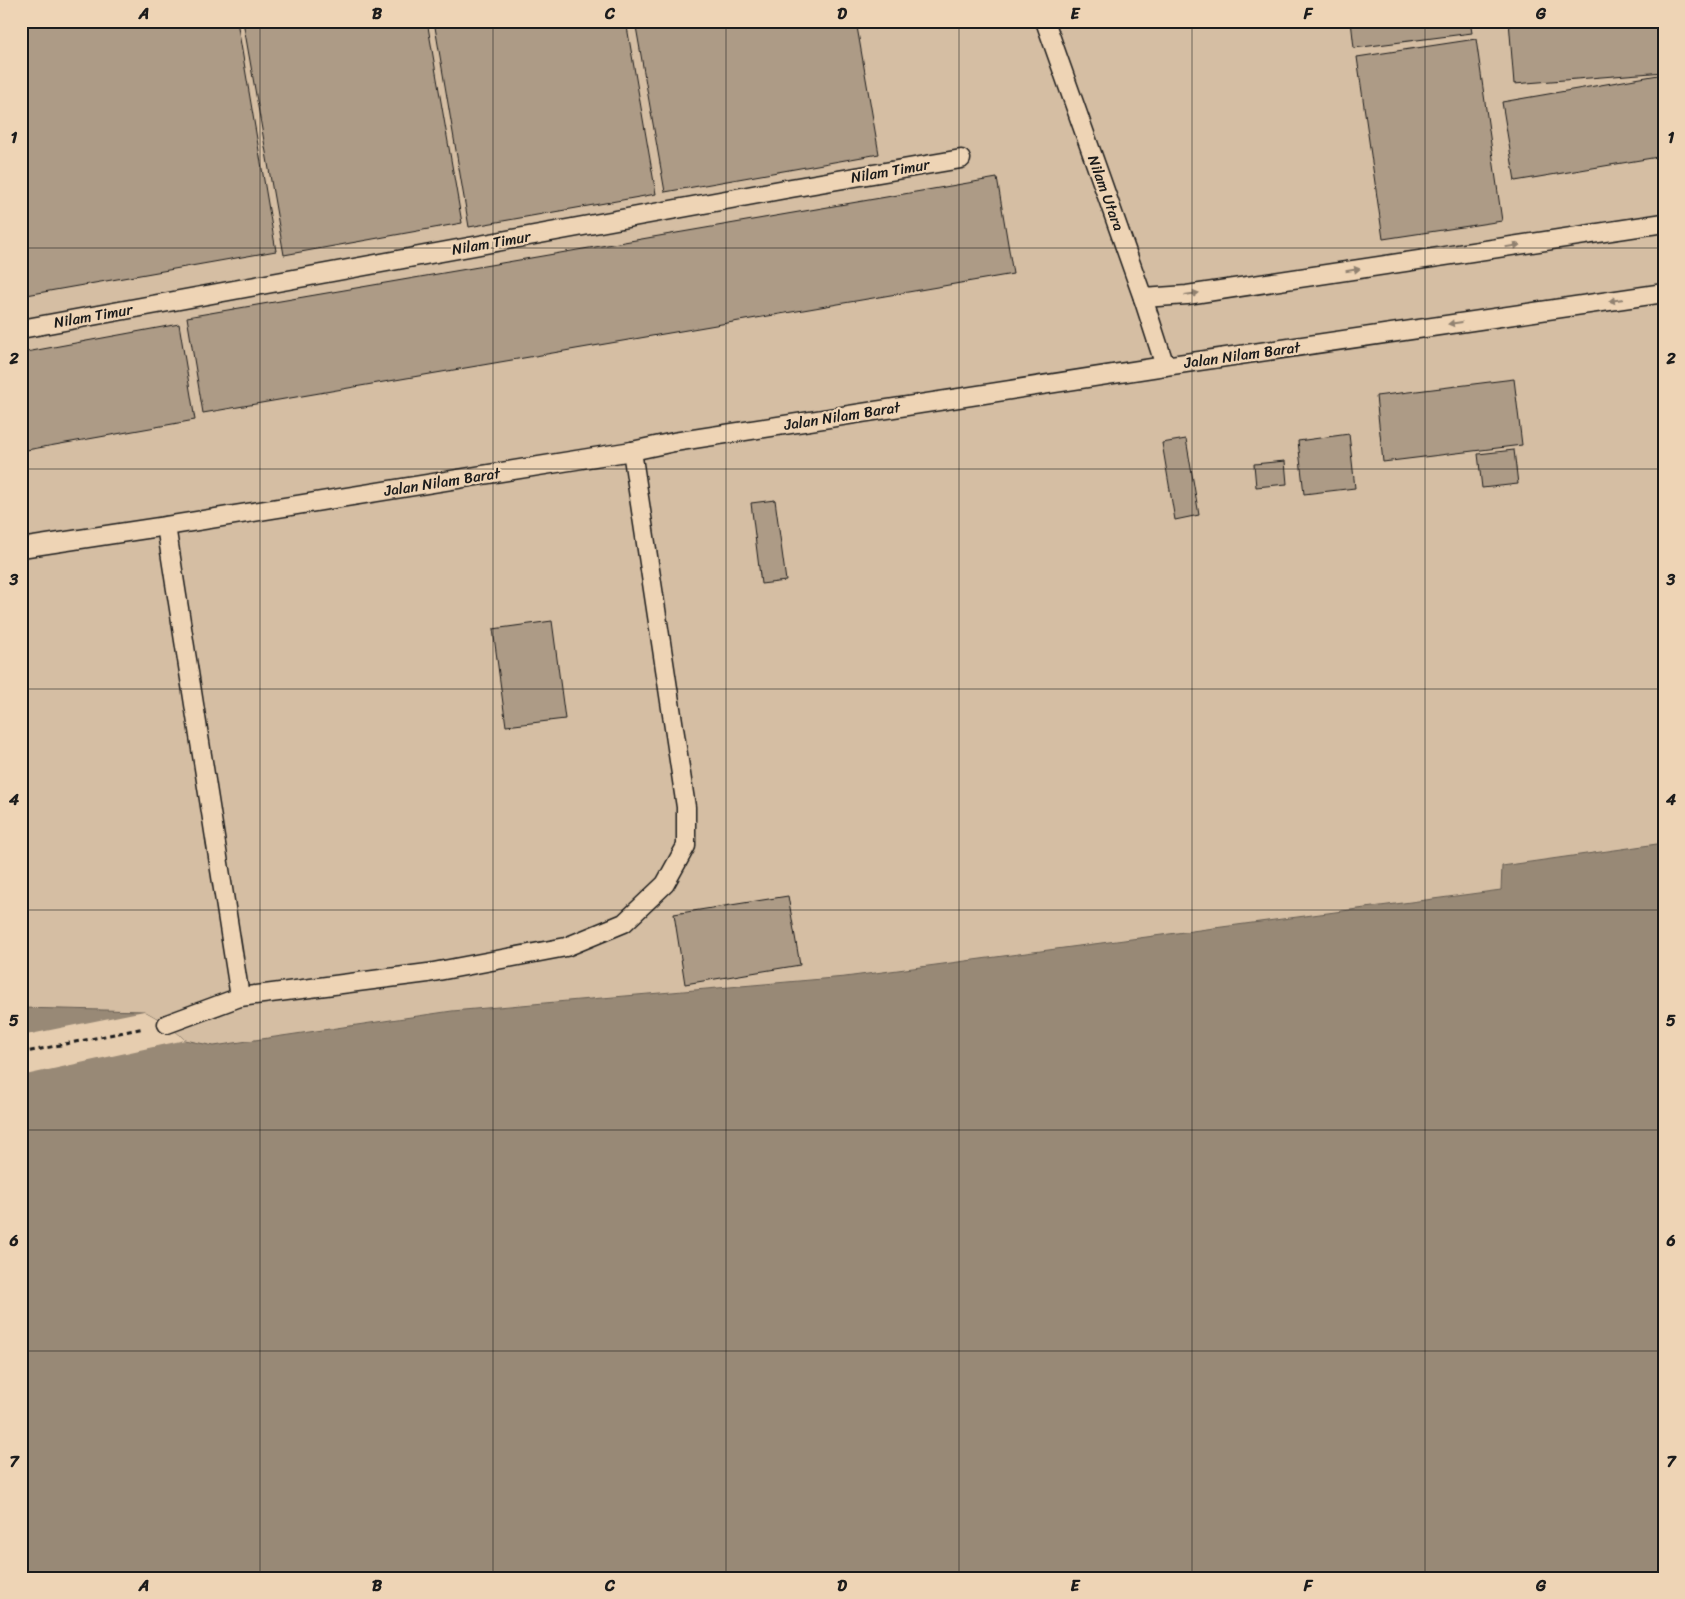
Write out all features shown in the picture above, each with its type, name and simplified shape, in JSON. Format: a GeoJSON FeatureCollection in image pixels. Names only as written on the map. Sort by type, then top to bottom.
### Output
{"type":"FeatureCollection","features":[{"type":"Feature","properties":{"kind":"lane","name":"Nilam Utara"},"geometry":{"type":"LineString","coordinates":[[1045,21],[1143,298],[1165,366]]}},
{"type":"Feature","properties":{"kind":"lane","name":"Nilam Timur"},"geometry":{"type":"LineString","coordinates":[[21,329],[961,158]]}},
{"type":"Feature","properties":{"kind":"lane"},"geometry":{"type":"LineString","coordinates":[[1143,298],[1187,295],[1664,223]]}},
{"type":"Feature","properties":{"kind":"lane","name":"Jalan Nilam Barat"},"geometry":{"type":"LineString","coordinates":[[21,548],[166,526],[674,442],[1165,366],[1664,293]]}},
{"type":"Feature","properties":{"kind":"lane"},"geometry":{"type":"LineString","coordinates":[[167,1024],[240,997],[428,973],[566,947],[624,923],[665,884],[686,846],[686,807],[632,450]]}},
{"type":"Feature","properties":{"kind":"lane"},"geometry":{"type":"LineString","coordinates":[[166,526],[240,997]]}},
{"type":"Feature","properties":{"kind":"path"},"geometry":{"type":"LineString","coordinates":[[21,1053],[167,1024]]}},
{"type":"Feature","properties":{"kind":"shaded area"},"geometry":{"type":"Polygon","coordinates":[[[21,21],[1664,21],[1664,843],[1502,866],[1501,890],[845,977],[452,1011],[214,1046],[185,1040],[167,1024],[144,1011],[21,1008],[21,21]]]}},
{"type":"Feature","properties":{"kind":"shaded area"},"geometry":{"type":"Polygon","coordinates":[[[1664,843],[1664,1578],[21,1578],[21,1008],[144,1011],[167,1024],[185,1040],[214,1046],[452,1011],[845,977],[1501,890],[1502,866],[1664,843]]]}},
{"type":"Feature","properties":{"kind":"pier"},"geometry":{"type":"Polygon","coordinates":[[[144,1011],[167,1024],[185,1040],[21,1076],[21,1036],[144,1011]]]}},
{"type":"Feature","properties":{"kind":"building"},"geometry":{"type":"Polygon","coordinates":[[[21,21],[237,21],[276,251],[21,296],[21,21]]]}},
{"type":"Feature","properties":{"kind":"building"},"geometry":{"type":"Polygon","coordinates":[[[243,21],[427,21],[462,223],[284,255],[243,21]]]}},
{"type":"Feature","properties":{"kind":"building"},"geometry":{"type":"Polygon","coordinates":[[[434,21],[626,21],[656,194],[469,227],[434,21]]]}},
{"type":"Feature","properties":{"kind":"building"},"geometry":{"type":"Polygon","coordinates":[[[635,21],[856,21],[879,154],[665,192],[635,21]]]}},
{"type":"Feature","properties":{"kind":"building"},"geometry":{"type":"Polygon","coordinates":[[[1351,21],[1470,21],[1472,33],[1354,48],[1351,21]]]}},
{"type":"Feature","properties":{"kind":"building"},"geometry":{"type":"Polygon","coordinates":[[[1509,21],[1663,21],[1664,72],[1514,84],[1509,21]]]}},
{"type":"Feature","properties":{"kind":"building"},"geometry":{"type":"Polygon","coordinates":[[[1476,39],[1502,221],[1383,239],[1357,57],[1476,39]]]}},
{"type":"Feature","properties":{"kind":"building"},"geometry":{"type":"Polygon","coordinates":[[[1664,74],[1664,156],[1515,181],[1502,102],[1664,74]]]}},
{"type":"Feature","properties":{"kind":"building"},"geometry":{"type":"Polygon","coordinates":[[[997,178],[1013,274],[203,413],[187,317],[997,178]]]}},
{"type":"Feature","properties":{"kind":"building"},"geometry":{"type":"Polygon","coordinates":[[[179,324],[195,420],[21,451],[21,353],[179,324]]]}},
{"type":"Feature","properties":{"kind":"building"},"geometry":{"type":"Polygon","coordinates":[[[1514,379],[1522,445],[1383,462],[1376,396],[1514,379]]]}},
{"type":"Feature","properties":{"kind":"building"},"geometry":{"type":"Polygon","coordinates":[[[1349,434],[1355,488],[1304,494],[1298,441],[1349,434]]]}},
{"type":"Feature","properties":{"kind":"building"},"geometry":{"type":"Polygon","coordinates":[[[1186,439],[1199,515],[1175,520],[1162,443],[1186,439]]]}},
{"type":"Feature","properties":{"kind":"building"},"geometry":{"type":"Polygon","coordinates":[[[1514,450],[1518,484],[1482,488],[1478,454],[1514,450]]]}},
{"type":"Feature","properties":{"kind":"building"},"geometry":{"type":"Polygon","coordinates":[[[1285,461],[1287,484],[1256,487],[1254,464],[1285,461]]]}},
{"type":"Feature","properties":{"kind":"building"},"geometry":{"type":"Polygon","coordinates":[[[775,500],[786,581],[761,584],[751,503],[775,500]]]}},
{"type":"Feature","properties":{"kind":"building"},"geometry":{"type":"Polygon","coordinates":[[[552,621],[565,719],[506,726],[493,629],[552,621]]]}},
{"type":"Feature","properties":{"kind":"building"},"geometry":{"type":"Polygon","coordinates":[[[788,896],[800,965],[685,984],[674,914],[788,896]]]}}]}
